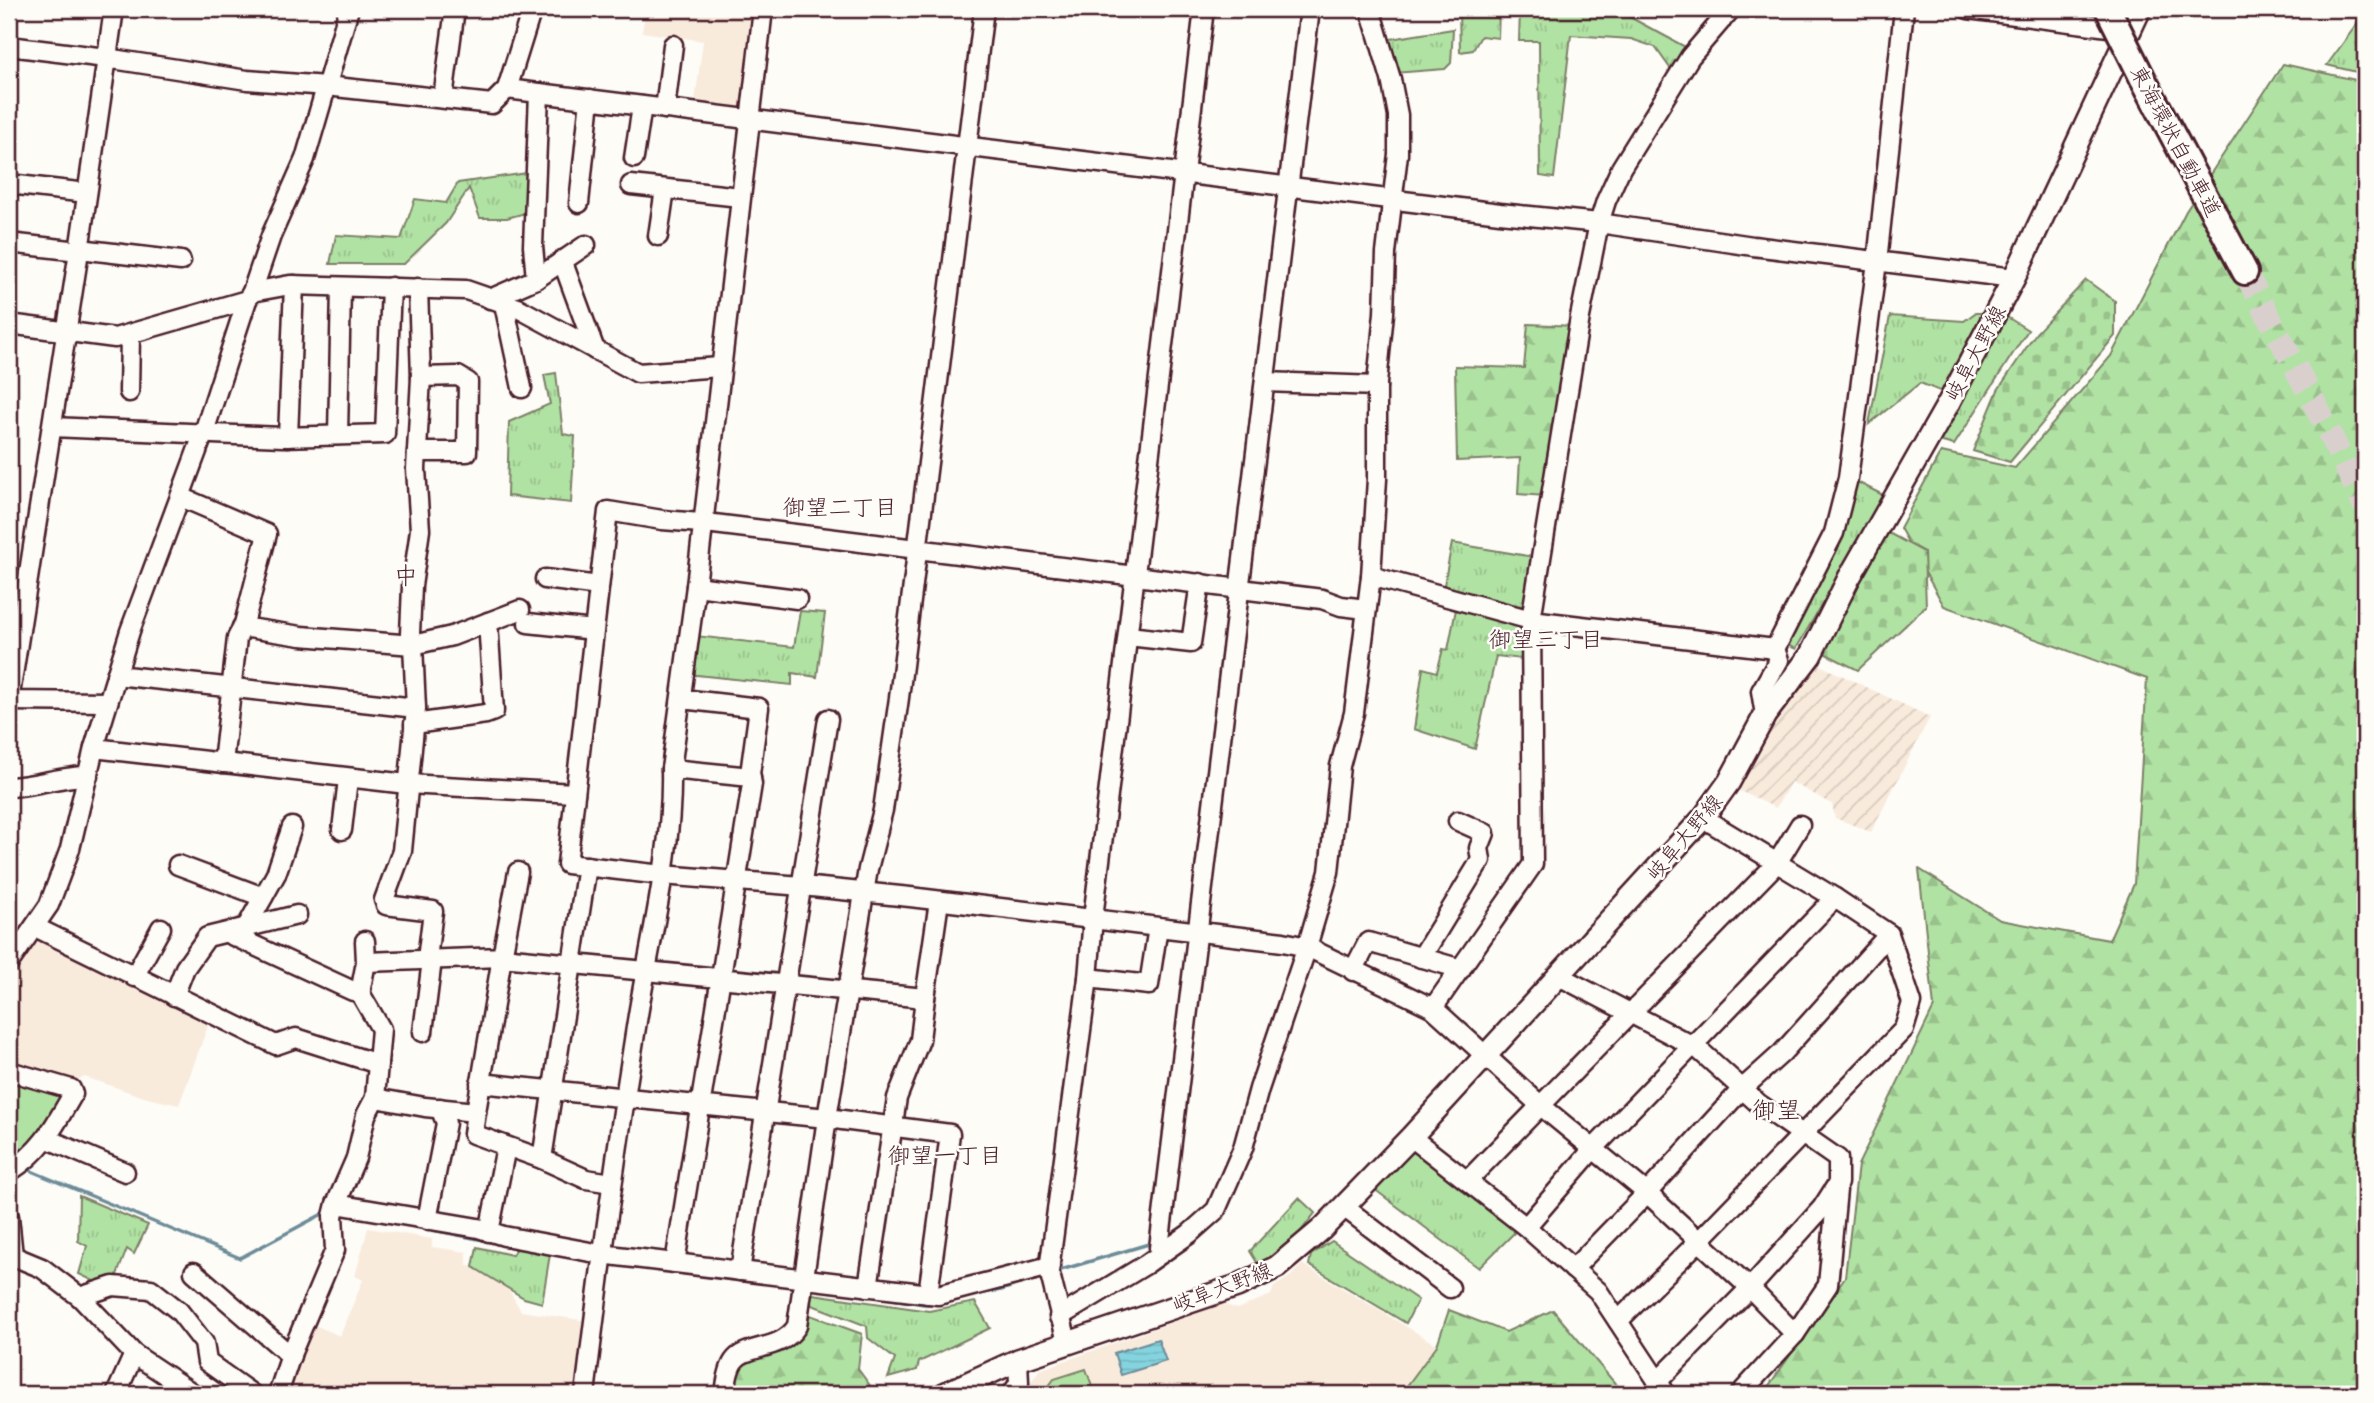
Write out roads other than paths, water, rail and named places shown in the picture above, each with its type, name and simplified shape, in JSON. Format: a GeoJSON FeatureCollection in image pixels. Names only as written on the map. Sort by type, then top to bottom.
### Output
{"type":"FeatureCollection","features":[{"type":"Feature","properties":{"kind":"highway","name":"東海環状自動車道"},"geometry":{"type":"LineString","coordinates":[[2108,9],[2245,272]]}},
{"type":"Feature","properties":{"kind":"main road","name":"岐阜大野線"},"geometry":{"type":"LineString","coordinates":[[944,1394],[1018,1360],[1261,1276],[1277,1267],[1344,1207],[1703,818],[1729,782],[1765,715],[1810,656],[1849,578],[1948,404],[2014,278],[2140,9]]}},
{"type":"Feature","properties":{"kind":"street"},"geometry":{"type":"LineString","coordinates":[[108,702],[9,701],[80,250],[114,9]]}},
{"type":"Feature","properties":{"kind":"street"},"geometry":{"type":"LineString","coordinates":[[9,963],[54,895],[70,849],[94,748],[116,675],[203,435],[271,236],[305,159],[349,9]]}},
{"type":"Feature","properties":{"kind":"street"},"geometry":{"type":"LineString","coordinates":[[443,98],[455,9]]}},
{"type":"Feature","properties":{"kind":"street"},"geometry":{"type":"LineString","coordinates":[[9,46],[247,80],[492,104],[507,89],[532,9]]}},
{"type":"Feature","properties":{"kind":"street"},"geometry":{"type":"LineString","coordinates":[[585,1394],[601,1254],[662,875],[672,795],[671,769],[696,586],[763,9]]}},
{"type":"Feature","properties":{"kind":"street"},"geometry":{"type":"LineString","coordinates":[[725,1394],[734,1361],[741,1355],[791,1336],[797,1326],[827,1118],[868,869],[883,810],[919,550],[984,9]]}},
{"type":"Feature","properties":{"kind":"street"},"geometry":{"type":"LineString","coordinates":[[1067,1342],[1049,1270],[1088,978],[1093,918],[1204,9]]}},
{"type":"Feature","properties":{"kind":"street"},"geometry":{"type":"LineString","coordinates":[[1162,1253],[1159,1248],[1310,9]]}},
{"type":"Feature","properties":{"kind":"street"},"geometry":{"type":"LineString","coordinates":[[1059,1317],[1162,1253],[1216,1210],[1243,1148],[1259,1089],[1329,872],[1340,766],[1354,712],[1371,576],[1377,479],[1377,386],[1391,199],[1398,154],[1398,115],[1391,79],[1370,9]]}},
{"type":"Feature","properties":{"kind":"street"},"geometry":{"type":"LineString","coordinates":[[1433,1008],[1533,864],[1531,620],[1580,317],[1599,223],[1621,168],[1689,57],[1731,9]]}},
{"type":"Feature","properties":{"kind":"street"},"geometry":{"type":"LineString","coordinates":[[1765,715],[1761,691],[1779,660],[1775,649],[1834,533],[1848,478],[1877,262],[1904,9]]}},
{"type":"Feature","properties":{"kind":"street"},"geometry":{"type":"LineString","coordinates":[[1968,9],[2131,29]]}},
{"type":"Feature","properties":{"kind":"street"},"geometry":{"type":"LineString","coordinates":[[665,109],[673,45]]}},
{"type":"Feature","properties":{"kind":"street"},"geometry":{"type":"LineString","coordinates":[[507,89],[1599,223],[1877,262],[2014,278]]}},
{"type":"Feature","properties":{"kind":"street"},"geometry":{"type":"LineString","coordinates":[[536,279],[533,247],[539,93]]}},
{"type":"Feature","properties":{"kind":"street"},"geometry":{"type":"LineString","coordinates":[[579,203],[590,99]]}},
{"type":"Feature","properties":{"kind":"street"},"geometry":{"type":"LineString","coordinates":[[634,158],[642,106]]}},
{"type":"Feature","properties":{"kind":"street"},"geometry":{"type":"LineString","coordinates":[[9,184],[88,193]]}},
{"type":"Feature","properties":{"kind":"street"},"geometry":{"type":"LineString","coordinates":[[631,185],[740,197]]}},
{"type":"Feature","properties":{"kind":"street"},"geometry":{"type":"LineString","coordinates":[[658,236],[665,189]]}},
{"type":"Feature","properties":{"kind":"street"},"geometry":{"type":"LineString","coordinates":[[9,243],[181,261]]}},
{"type":"Feature","properties":{"kind":"street"},"geometry":{"type":"LineString","coordinates":[[497,301],[536,279],[586,245]]}},
{"type":"Feature","properties":{"kind":"street"},"geometry":{"type":"LineString","coordinates":[[562,260],[595,350]]}},
{"type":"Feature","properties":{"kind":"street"},"geometry":{"type":"LineString","coordinates":[[288,437],[294,285]]}},
{"type":"Feature","properties":{"kind":"street"},"geometry":{"type":"LineString","coordinates":[[9,324],[115,338],[275,286],[466,290],[518,308],[638,373],[720,367]]}},
{"type":"Feature","properties":{"kind":"street"},"geometry":{"type":"LineString","coordinates":[[338,435],[341,287]]}},
{"type":"Feature","properties":{"kind":"street"},"geometry":{"type":"LineString","coordinates":[[52,426],[288,437],[385,433],[391,287]]}},
{"type":"Feature","properties":{"kind":"street"},"geometry":{"type":"LineString","coordinates":[[418,288],[421,377],[417,513],[420,530],[412,586],[410,634],[413,645],[415,716],[402,851],[384,900],[386,905],[433,911],[429,960],[431,968],[423,1032]]}},
{"type":"Feature","properties":{"kind":"street"},"geometry":{"type":"LineString","coordinates":[[497,301],[522,388]]}},
{"type":"Feature","properties":{"kind":"street"},"geometry":{"type":"LineString","coordinates":[[129,391],[130,335]]}},
{"type":"Feature","properties":{"kind":"street"},"geometry":{"type":"LineString","coordinates":[[417,452],[467,452],[468,382],[458,376],[421,377]]}},
{"type":"Feature","properties":{"kind":"street"},"geometry":{"type":"LineString","coordinates":[[1265,382],[1377,386]]}},
{"type":"Feature","properties":{"kind":"street"},"geometry":{"type":"LineString","coordinates":[[181,496],[267,534],[237,638],[223,763]]}},
{"type":"Feature","properties":{"kind":"street"},"geometry":{"type":"LineString","coordinates":[[1366,609],[1341,606],[1322,599],[1240,588],[608,511],[567,864],[736,882],[802,886],[1093,918],[1307,947],[1433,1008],[1540,1105],[1647,1193],[1751,1288],[1795,1334]]}},
{"type":"Feature","properties":{"kind":"street"},"geometry":{"type":"LineString","coordinates":[[1371,576],[1531,620],[1775,649]]}},
{"type":"Feature","properties":{"kind":"street"},"geometry":{"type":"LineString","coordinates":[[545,579],[599,586]]}},
{"type":"Feature","properties":{"kind":"street"},"geometry":{"type":"LineString","coordinates":[[1128,636],[1191,643],[1200,583]]}},
{"type":"Feature","properties":{"kind":"street"},"geometry":{"type":"LineString","coordinates":[[696,586],[797,599]]}},
{"type":"Feature","properties":{"kind":"street"},"geometry":{"type":"LineString","coordinates":[[242,627],[301,636],[413,645],[452,636],[488,622],[524,616],[594,631]]}},
{"type":"Feature","properties":{"kind":"street"},"geometry":{"type":"LineString","coordinates":[[116,675],[232,688],[415,716],[486,714],[494,711],[488,622]]}},
{"type":"Feature","properties":{"kind":"street"},"geometry":{"type":"LineString","coordinates":[[675,1263],[751,784],[759,708],[682,699]]}},
{"type":"Feature","properties":{"kind":"street"},"geometry":{"type":"LineString","coordinates":[[740,1271],[828,719]]}},
{"type":"Feature","properties":{"kind":"street"},"geometry":{"type":"LineString","coordinates":[[94,748],[348,779],[575,793]]}},
{"type":"Feature","properties":{"kind":"street"},"geometry":{"type":"LineString","coordinates":[[671,769],[751,777]]}},
{"type":"Feature","properties":{"kind":"street"},"geometry":{"type":"LineString","coordinates":[[9,787],[88,776]]}},
{"type":"Feature","properties":{"kind":"street"},"geometry":{"type":"LineString","coordinates":[[342,830],[348,779]]}},
{"type":"Feature","properties":{"kind":"street"},"geometry":{"type":"LineString","coordinates":[[1618,1321],[1904,1029],[1912,1003],[1889,934],[1703,818]]}},
{"type":"Feature","properties":{"kind":"street"},"geometry":{"type":"LineString","coordinates":[[1421,958],[1481,860],[1479,848],[1485,833],[1458,821]]}},
{"type":"Feature","properties":{"kind":"street"},"geometry":{"type":"LineString","coordinates":[[1468,1180],[1777,863],[1800,825]]}},
{"type":"Feature","properties":{"kind":"street"},"geometry":{"type":"LineString","coordinates":[[246,928],[276,874],[292,827]]}},
{"type":"Feature","properties":{"kind":"street"},"geometry":{"type":"LineString","coordinates":[[178,865],[263,897]]}},
{"type":"Feature","properties":{"kind":"street"},"geometry":{"type":"LineString","coordinates":[[542,1159],[587,866]]}},
{"type":"Feature","properties":{"kind":"street"},"geometry":{"type":"LineString","coordinates":[[518,872],[473,1134],[542,1159],[586,1179],[612,1183]]}},
{"type":"Feature","properties":{"kind":"street"},"geometry":{"type":"LineString","coordinates":[[1526,1227],[1593,1149],[1835,898]]}},
{"type":"Feature","properties":{"kind":"street"},"geometry":{"type":"LineString","coordinates":[[868,1287],[897,1098],[920,1040],[939,901]]}},
{"type":"Feature","properties":{"kind":"street"},"geometry":{"type":"LineString","coordinates":[[174,996],[185,968],[206,937],[297,915]]}},
{"type":"Feature","properties":{"kind":"street"},"geometry":{"type":"LineString","coordinates":[[35,927],[276,1045],[296,1038],[378,1064]]}},
{"type":"Feature","properties":{"kind":"street"},"geometry":{"type":"LineString","coordinates":[[1088,978],[1149,985],[1158,927]]}},
{"type":"Feature","properties":{"kind":"street"},"geometry":{"type":"LineString","coordinates":[[134,977],[161,928]]}},
{"type":"Feature","properties":{"kind":"street"},"geometry":{"type":"LineString","coordinates":[[227,933],[353,991],[361,990]]}},
{"type":"Feature","properties":{"kind":"street"},"geometry":{"type":"LineString","coordinates":[[1573,1269],[1742,1089],[1782,1053],[1889,934]]}},
{"type":"Feature","properties":{"kind":"street"},"geometry":{"type":"LineString","coordinates":[[278,1394],[335,1250],[333,1216],[336,1204],[356,1158],[366,1115],[375,1098],[381,1030],[360,993],[366,962],[365,941]]}},
{"type":"Feature","properties":{"kind":"street"},"geometry":{"type":"LineString","coordinates":[[1353,971],[1368,943],[1461,969]]}},
{"type":"Feature","properties":{"kind":"street"},"geometry":{"type":"LineString","coordinates":[[366,962],[502,957],[925,998]]}},
{"type":"Feature","properties":{"kind":"street"},"geometry":{"type":"LineString","coordinates":[[1559,976],[1692,1046],[1742,1089],[1838,1159],[1828,1285],[1795,1334],[1740,1394]]}},
{"type":"Feature","properties":{"kind":"street"},"geometry":{"type":"LineString","coordinates":[[9,1072],[71,1089],[73,1094],[48,1139],[23,1163],[9,1172]]}},
{"type":"Feature","properties":{"kind":"street"},"geometry":{"type":"LineString","coordinates":[[480,1083],[827,1118],[950,1134],[928,1294]]}},
{"type":"Feature","properties":{"kind":"street"},"geometry":{"type":"LineString","coordinates":[[375,1098],[476,1112]]}},
{"type":"Feature","properties":{"kind":"street"},"geometry":{"type":"LineString","coordinates":[[427,1220],[446,1123],[440,1108]]}},
{"type":"Feature","properties":{"kind":"street"},"geometry":{"type":"LineString","coordinates":[[1411,1136],[1526,1227],[1598,1291],[1662,1388],[1822,1208],[1838,1183]]}},
{"type":"Feature","properties":{"kind":"street"},"geometry":{"type":"LineString","coordinates":[[48,1139],[125,1171]]}},
{"type":"Feature","properties":{"kind":"street"},"geometry":{"type":"LineString","coordinates":[[489,1232],[506,1147]]}},
{"type":"Feature","properties":{"kind":"street"},"geometry":{"type":"LineString","coordinates":[[336,1204],[601,1254],[938,1295],[1051,1266]]}},
{"type":"Feature","properties":{"kind":"street"},"geometry":{"type":"LineString","coordinates":[[1344,1207],[1450,1288]]}},
{"type":"Feature","properties":{"kind":"street"},"geometry":{"type":"LineString","coordinates":[[9,1217],[11,1256],[42,1268],[80,1297],[134,1354],[194,1394]]}},
{"type":"Feature","properties":{"kind":"street"},"geometry":{"type":"LineString","coordinates":[[194,1272],[291,1356]]}},
{"type":"Feature","properties":{"kind":"street"},"geometry":{"type":"LineString","coordinates":[[80,1297],[113,1286],[151,1289],[179,1311],[204,1343],[207,1362],[252,1394]]}},
{"type":"Feature","properties":{"kind":"street"},"geometry":{"type":"LineString","coordinates":[[116,1394],[134,1354]]}},
{"type":"Feature","properties":{"kind":"street"},"geometry":{"type":"LineString","coordinates":[[1012,1394],[1019,1383],[1018,1360]]}},
{"type":"Feature","properties":{"kind":"water"},"geometry":{"type":"Polygon","coordinates":[[[1158,1339],[1166,1361],[1121,1375],[1114,1353],[1158,1339]]]}},
{"type":"Feature","properties":{"kind":"waterway"},"geometry":{"type":"LineString","coordinates":[[1285,146],[1300,9]]}},
{"type":"Feature","properties":{"kind":"waterway"},"geometry":{"type":"LineString","coordinates":[[1231,579],[1278,194]]}},
{"type":"Feature","properties":{"kind":"waterway"},"geometry":{"type":"LineString","coordinates":[[1189,924],[1229,596]]}},
{"type":"Feature","properties":{"kind":"waterway"},"geometry":{"type":"LineString","coordinates":[[23,1171],[29,1170],[240,1258],[328,1211]]}},
{"type":"Feature","properties":{"kind":"waterway"},"geometry":{"type":"LineString","coordinates":[[376,1219],[489,1241]]}},
{"type":"Feature","properties":{"kind":"waterway"},"geometry":{"type":"LineString","coordinates":[[1054,1272],[1153,1241]]}},
{"type":"Feature","properties":{"kind":"waterway"},"geometry":{"type":"LineString","coordinates":[[658,1270],[731,1279]]}},
{"type":"Feature","properties":{"kind":"waterway"},"geometry":{"type":"LineString","coordinates":[[967,1296],[1001,1290],[1034,1279]]}},
{"type":"Feature","properties":{"kind":"waterway"},"geometry":{"type":"LineString","coordinates":[[867,1295],[924,1304],[932,1302]]}},
{"type":"Feature","properties":{"kind":"tunnel"},"geometry":{"type":"LineString","coordinates":[[2245,272],[2365,506]]}},
{"type":"Feature","properties":{"kind":"district","name":"御望二丁目"},"geometry":{"type":"Point","coordinates":[840,506]}},
{"type":"Feature","properties":{"kind":"district","name":"中"},"geometry":{"type":"Point","coordinates":[406,575]}},
{"type":"Feature","properties":{"kind":"district","name":"御望三丁目"},"geometry":{"type":"Point","coordinates":[1546,638]}},
{"type":"Feature","properties":{"kind":"district","name":"御望"},"geometry":{"type":"Point","coordinates":[1776,1109]}},
{"type":"Feature","properties":{"kind":"district","name":"御望一丁目"},"geometry":{"type":"Point","coordinates":[945,1154]}}]}
